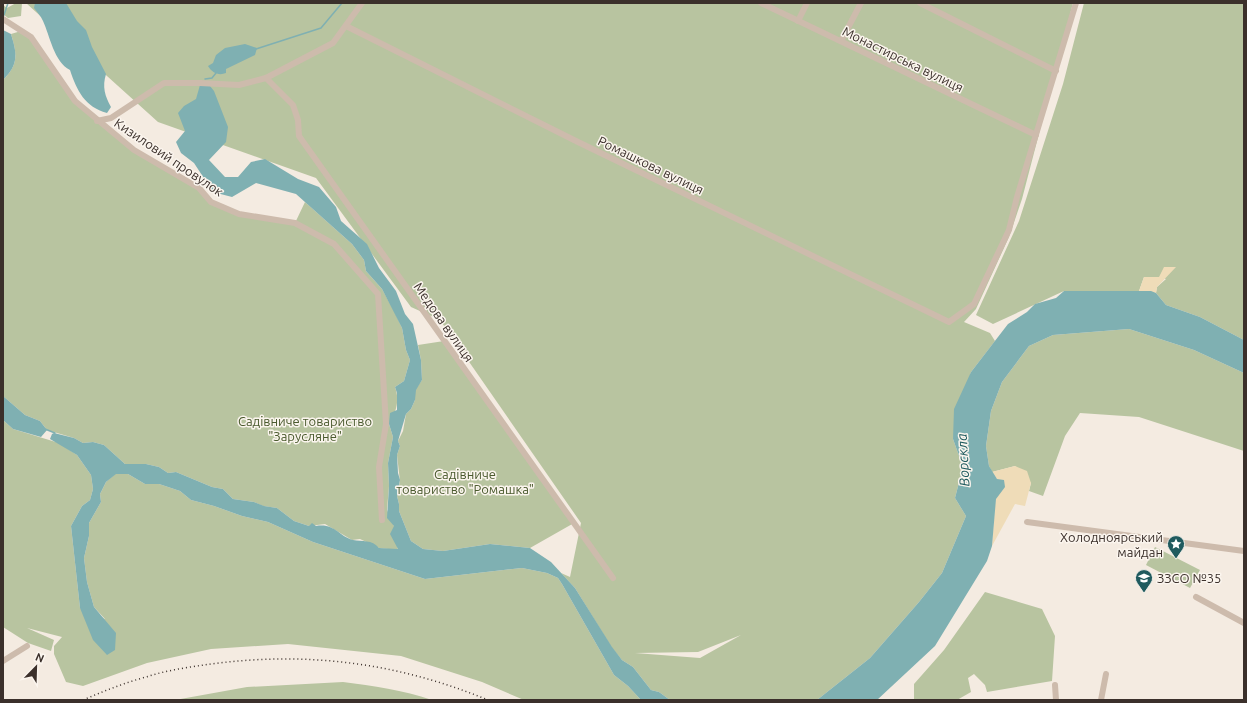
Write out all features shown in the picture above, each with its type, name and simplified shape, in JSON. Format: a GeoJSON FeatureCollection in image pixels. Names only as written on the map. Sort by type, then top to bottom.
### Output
{"type":"FeatureCollection","features":[{"type":"Feature","properties":{"kind":"street"},"geometry":{"type":"LineString","coordinates":[[98,121],[111,118],[164,83],[200,82],[239,85],[266,78],[333,43],[362,3]]}},
{"type":"Feature","properties":{"kind":"street","name":"Монастирська вулиця"},"geometry":{"type":"LineString","coordinates":[[761,3],[1036,135]]}},
{"type":"Feature","properties":{"kind":"street"},"geometry":{"type":"LineString","coordinates":[[798,21],[808,3]]}},
{"type":"Feature","properties":{"kind":"street"},"geometry":{"type":"LineString","coordinates":[[841,41],[861,3]]}},
{"type":"Feature","properties":{"kind":"street"},"geometry":{"type":"LineString","coordinates":[[920,3],[1056,71]]}},
{"type":"Feature","properties":{"kind":"street"},"geometry":{"type":"LineString","coordinates":[[1036,135],[1076,3]]}},
{"type":"Feature","properties":{"kind":"street","name":"Кизиловий провулок"},"geometry":{"type":"LineString","coordinates":[[3,19],[31,37],[75,101],[134,150],[199,188],[211,202],[239,214],[295,223],[334,244],[378,294],[386,424],[379,467],[382,520]]}},
{"type":"Feature","properties":{"kind":"street","name":"Ромашкова вулиця"},"geometry":{"type":"LineString","coordinates":[[346,26],[578,142],[949,322],[974,304],[1009,230],[1017,197],[1036,135]]}},
{"type":"Feature","properties":{"kind":"street","name":"Медова вулиця"},"geometry":{"type":"LineString","coordinates":[[266,78],[293,105],[298,120],[299,136],[613,578]]}},
{"type":"Feature","properties":{"kind":"street"},"geometry":{"type":"LineString","coordinates":[[1027,522],[1244,551]]}},
{"type":"Feature","properties":{"kind":"street"},"geometry":{"type":"LineString","coordinates":[[1196,596],[1244,623]]}},
{"type":"Feature","properties":{"kind":"street"},"geometry":{"type":"LineString","coordinates":[[3,661],[26,646]]}},
{"type":"Feature","properties":{"kind":"street"},"geometry":{"type":"LineString","coordinates":[[1101,700],[1106,674]]}},
{"type":"Feature","properties":{"kind":"street"},"geometry":{"type":"LineString","coordinates":[[1055,684],[1056,700]]}},
{"type":"Feature","properties":{"kind":"green space"},"geometry":{"type":"Polygon","coordinates":[[[16,3],[22,3],[21,16],[8,18],[3,14],[3,5],[7,8],[16,3]]]}},
{"type":"Feature","properties":{"kind":"green space"},"geometry":{"type":"Polygon","coordinates":[[[26,3],[1073,3],[1022,199],[1009,237],[976,309],[964,322],[990,333],[995,341],[971,372],[953,439],[963,467],[955,498],[966,516],[942,573],[919,602],[870,658],[817,700],[670,700],[659,692],[651,690],[633,667],[622,660],[612,648],[575,588],[561,573],[570,577],[581,523],[440,320],[411,307],[316,178],[158,122],[26,3]],[[741,635],[698,652],[635,653],[700,658],[741,635]]]}},
{"type":"Feature","properties":{"kind":"green space"},"geometry":{"type":"Polygon","coordinates":[[[1084,3],[1244,3],[1244,340],[1200,317],[1166,305],[1156,293],[1157,287],[1166,279],[1159,277],[1144,277],[1139,291],[1064,291],[993,324],[976,315],[1019,221],[1063,84],[1084,3]]]}},
{"type":"Feature","properties":{"kind":"green space","name":"Садівниче товариство \"Зарусляне\""},"geometry":{"type":"Polygon","coordinates":[[[21,31],[31,37],[75,101],[134,150],[199,188],[211,202],[239,214],[295,223],[305,202],[352,244],[364,260],[366,271],[382,289],[402,328],[406,350],[410,360],[404,381],[395,387],[397,402],[394,415],[389,424],[393,437],[388,463],[389,486],[387,510],[394,526],[398,550],[379,548],[360,539],[352,540],[325,524],[309,526],[294,521],[277,508],[263,506],[254,502],[233,499],[223,489],[212,487],[176,472],[168,473],[159,467],[146,464],[125,464],[104,445],[93,442],[83,443],[74,438],[47,430],[40,421],[25,415],[3,396],[3,80],[14,64],[15,47],[11,34],[21,31]]]}},
{"type":"Feature","properties":{"kind":"green space"},"geometry":{"type":"Polygon","coordinates":[[[1129,329],[1194,350],[1244,373],[1244,451],[1139,417],[1080,413],[1065,436],[1043,496],[1029,491],[1031,483],[1015,466],[992,472],[989,466],[986,446],[991,411],[1002,382],[1029,346],[1053,335],[1129,329]]]}},
{"type":"Feature","properties":{"kind":"green space","name":"Садівниче товариство \"Ромашка\""},"geometry":{"type":"Polygon","coordinates":[[[444,341],[574,523],[530,548],[490,544],[443,551],[423,549],[411,541],[399,511],[397,496],[400,481],[397,455],[400,446],[398,441],[403,431],[406,414],[411,409],[415,400],[415,390],[422,380],[421,360],[418,345],[444,341]]]}},
{"type":"Feature","properties":{"kind":"green space"},"geometry":{"type":"Polygon","coordinates":[[[3,420],[13,429],[59,443],[77,455],[91,475],[93,489],[90,500],[82,506],[71,526],[80,608],[105,619],[94,607],[87,582],[84,558],[89,536],[89,523],[101,502],[100,494],[106,482],[115,474],[128,474],[145,484],[159,484],[180,491],[191,500],[242,516],[268,522],[313,542],[425,579],[522,568],[547,573],[558,578],[562,584],[614,675],[628,686],[641,700],[524,700],[482,682],[401,656],[288,644],[211,649],[147,663],[83,686],[66,682],[54,654],[54,646],[62,637],[27,628],[54,640],[51,651],[28,643],[3,627],[3,420]]]}},
{"type":"Feature","properties":{"kind":"green space"},"geometry":{"type":"Polygon","coordinates":[[[1155,547],[1200,570],[1190,588],[1146,565],[1155,547]]]}},
{"type":"Feature","properties":{"kind":"green space"},"geometry":{"type":"Polygon","coordinates":[[[985,592],[1042,609],[1055,636],[1052,681],[987,692],[985,685],[974,674],[968,678],[971,692],[957,700],[914,700],[914,684],[944,650],[985,592]]]}},
{"type":"Feature","properties":{"kind":"green space"},"geometry":{"type":"Polygon","coordinates":[[[343,682],[399,691],[432,700],[175,700],[247,687],[343,682]]]}},
{"type":"Feature","properties":{"kind":"sand"},"geometry":{"type":"Polygon","coordinates":[[[1164,267],[1176,267],[1157,287],[1156,293],[1139,291],[1144,277],[1159,277],[1164,267]]]}},
{"type":"Feature","properties":{"kind":"sand"},"geometry":{"type":"Polygon","coordinates":[[[1015,466],[1027,471],[1031,483],[1025,506],[1015,504],[992,546],[997,479],[992,472],[1015,466]]]}},
{"type":"Feature","properties":{"kind":"water"},"geometry":{"type":"Polygon","coordinates":[[[35,3],[66,3],[77,21],[86,30],[92,47],[106,74],[104,83],[105,91],[111,107],[107,113],[93,107],[87,102],[79,91],[70,70],[56,55],[46,27],[34,8],[35,3]]]}},
{"type":"Feature","properties":{"kind":"water"},"geometry":{"type":"Polygon","coordinates":[[[3,30],[11,34],[15,47],[15,58],[12,69],[3,80],[3,30]]]}},
{"type":"Feature","properties":{"kind":"water"},"geometry":{"type":"Polygon","coordinates":[[[245,44],[257,48],[255,55],[226,69],[226,73],[216,73],[208,66],[213,63],[216,55],[225,48],[245,44]]]}},
{"type":"Feature","properties":{"kind":"water"},"geometry":{"type":"Polygon","coordinates":[[[200,85],[210,86],[214,91],[228,127],[226,142],[209,160],[225,177],[238,177],[251,162],[265,159],[298,179],[319,187],[336,207],[341,221],[367,244],[379,268],[396,291],[405,314],[413,324],[421,360],[422,380],[416,390],[415,400],[411,409],[406,414],[398,441],[400,446],[397,455],[400,480],[397,496],[399,511],[411,541],[423,549],[443,551],[490,544],[530,548],[551,562],[575,588],[612,647],[622,660],[633,667],[651,690],[659,692],[670,700],[641,700],[628,686],[614,675],[562,584],[558,578],[547,573],[522,568],[425,579],[313,542],[268,522],[242,516],[191,500],[180,491],[159,484],[145,484],[128,474],[116,474],[106,482],[100,494],[101,502],[89,523],[89,536],[84,558],[87,582],[94,607],[116,633],[115,650],[107,655],[93,640],[80,608],[71,526],[82,506],[90,500],[93,489],[91,475],[77,455],[50,439],[54,433],[74,438],[83,443],[93,442],[104,445],[125,464],[146,464],[159,467],[168,473],[176,472],[212,487],[223,489],[233,499],[254,502],[264,506],[277,508],[294,521],[309,526],[312,523],[316,526],[328,526],[353,540],[370,542],[379,548],[398,549],[390,534],[394,526],[387,518],[389,486],[388,463],[393,437],[389,424],[390,413],[397,410],[397,393],[395,387],[404,381],[410,360],[406,350],[402,328],[382,289],[366,271],[364,260],[352,244],[296,194],[256,183],[232,197],[213,192],[194,163],[181,153],[176,142],[185,131],[178,113],[184,106],[196,99],[200,85]]]}},
{"type":"Feature","properties":{"kind":"water","name":"Ворскла"},"geometry":{"type":"Polygon","coordinates":[[[1064,291],[1151,291],[1156,293],[1166,305],[1200,317],[1244,340],[1244,373],[1194,350],[1129,329],[1053,335],[1029,346],[1002,382],[991,411],[986,446],[989,466],[997,479],[1004,480],[1005,487],[996,499],[992,546],[987,561],[935,646],[877,700],[817,700],[870,658],[942,573],[966,516],[955,498],[963,467],[953,439],[954,409],[971,372],[1008,324],[1027,312],[1035,304],[1056,298],[1064,291]]]}},
{"type":"Feature","properties":{"kind":"water"},"geometry":{"type":"Polygon","coordinates":[[[3,396],[25,415],[40,421],[47,430],[41,437],[13,429],[3,420],[3,396]]]}},
{"type":"Feature","properties":{"kind":"waterway"},"geometry":{"type":"LineString","coordinates":[[4,15],[8,3]]}},
{"type":"Feature","properties":{"kind":"waterway"},"geometry":{"type":"LineString","coordinates":[[256,49],[321,28],[342,3]]}},
{"type":"Feature","properties":{"kind":"waterway"},"geometry":{"type":"LineString","coordinates":[[205,79],[212,78],[216,73]]}},
{"type":"Feature","properties":{"kind":"waterway"},"geometry":{"type":"LineString","coordinates":[[45,429],[55,433]]}},
{"type":"Feature","properties":{"kind":"railway"},"geometry":{"type":"LineString","coordinates":[[83,700],[106,690],[170,671],[247,660],[283,659],[352,663],[386,669],[454,687],[488,700]]}},
{"type":"Feature","properties":{"kind":"place","name":"Холодноярський майдан"},"geometry":{"type":"Point","coordinates":[1176,559]}},
{"type":"Feature","properties":{"kind":"place","name":"ЗЗСО №35"},"geometry":{"type":"Point","coordinates":[1144,593]}}]}
